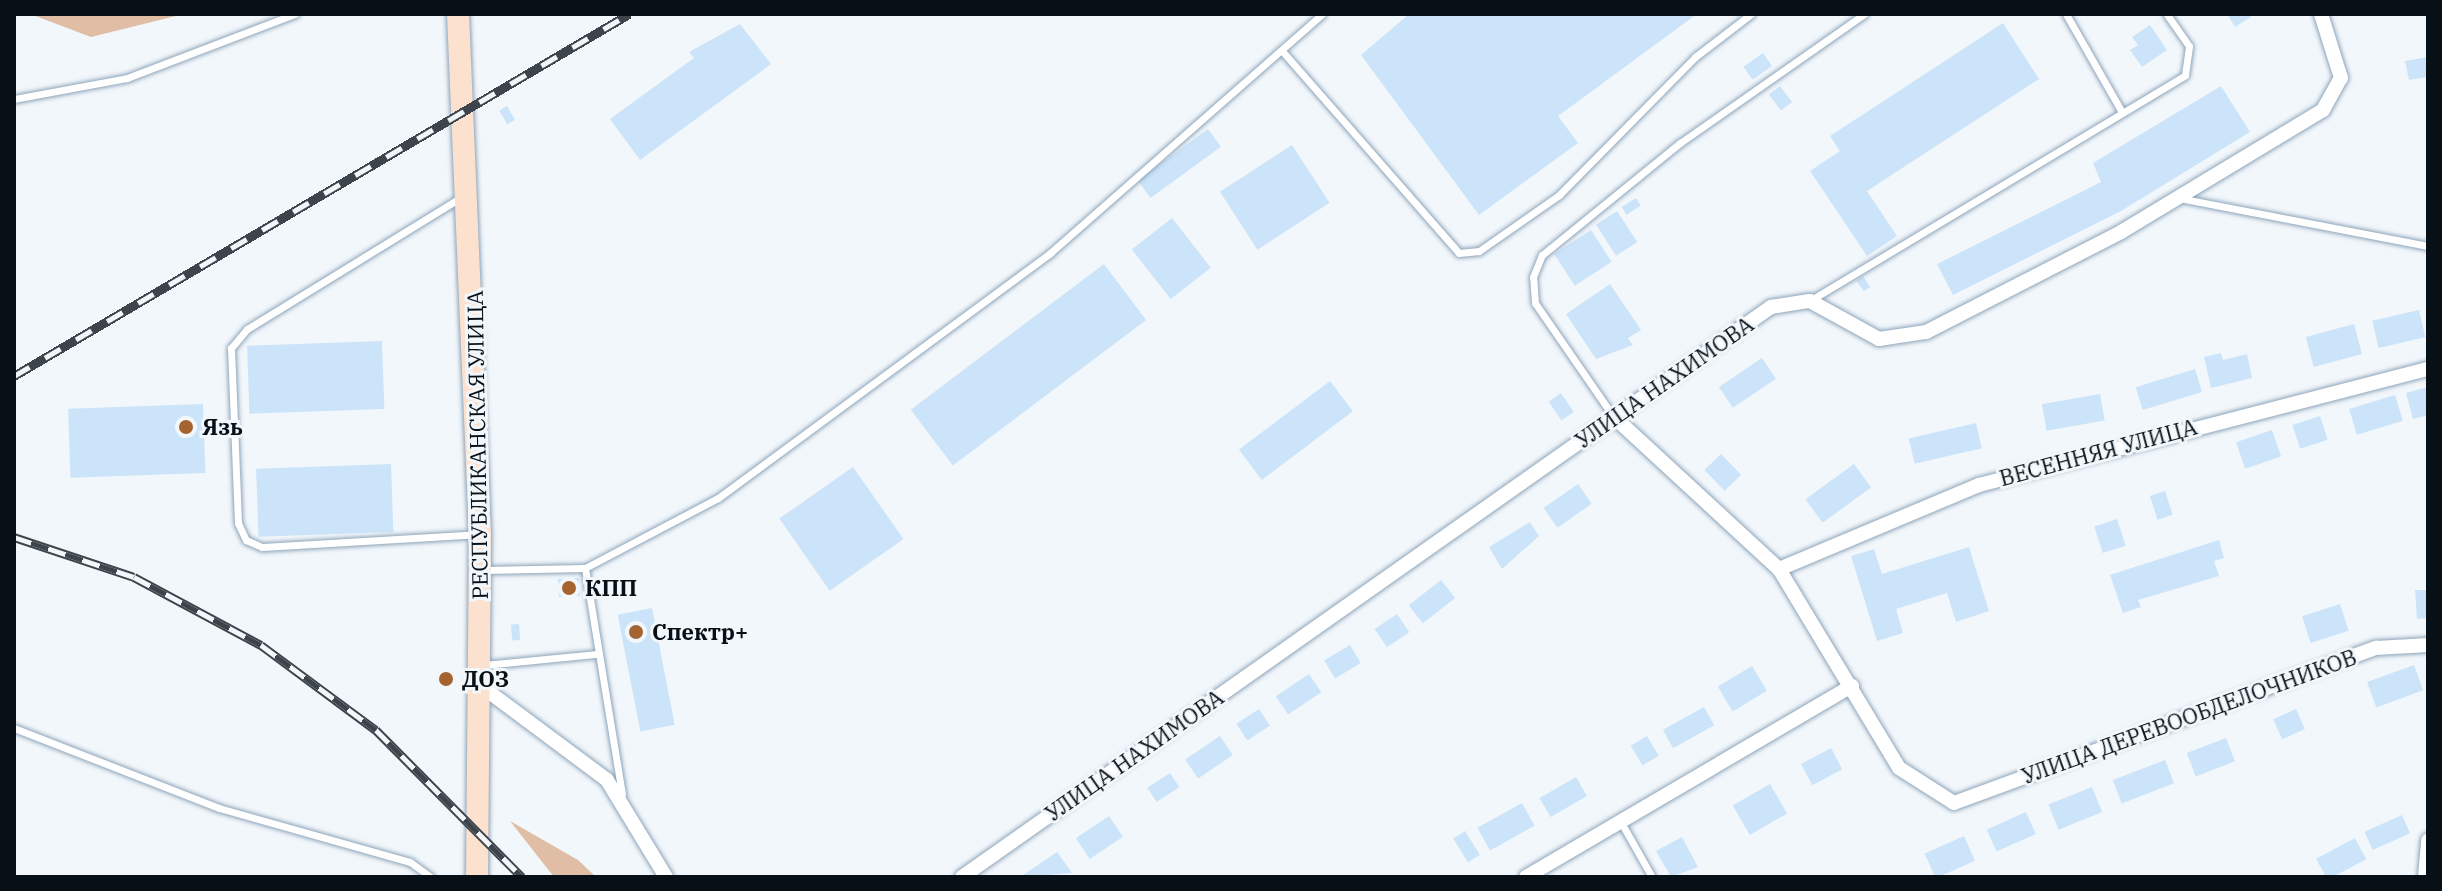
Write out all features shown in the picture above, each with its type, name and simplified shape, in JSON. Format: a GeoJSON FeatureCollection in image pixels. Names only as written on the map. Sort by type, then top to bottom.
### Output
{"type":"FeatureCollection","features":[{"type":"Feature","properties":{"kind":"main road","name":"РЕСПУБЛИКАНСКАЯ УЛИЦА"},"geometry":{"type":"LineString","coordinates":[[458,14],[471,192],[481,570],[477,877]]}},
{"type":"Feature","properties":{"kind":"street"},"geometry":{"type":"LineString","coordinates":[[1810,301],[1867,335],[1909,337],[2002,296],[2177,198],[2331,104],[2340,66],[2321,14]]}},
{"type":"Feature","properties":{"kind":"street","name":"УЛИЦА НАХИМОВА"},"geometry":{"type":"LineString","coordinates":[[962,877],[1771,307],[1810,301]]}},
{"type":"Feature","properties":{"kind":"street","name":"ВЕСЕННЯЯ УЛИЦА"},"geometry":{"type":"LineString","coordinates":[[1779,569],[1979,485],[2428,369]]}},
{"type":"Feature","properties":{"kind":"street"},"geometry":{"type":"LineString","coordinates":[[1526,877],[1622,824],[1852,686],[1779,569],[1613,416]]}},
{"type":"Feature","properties":{"kind":"street","name":"УЛИЦА ДЕРЕВООБДЕЛОЧНИКОВ"},"geometry":{"type":"LineString","coordinates":[[1852,686],[1899,768],[1954,803],[2376,648],[2428,645]]}},
{"type":"Feature","properties":{"kind":"street"},"geometry":{"type":"LineString","coordinates":[[481,676],[595,769],[625,800],[666,877]]}},
{"type":"Feature","properties":{"kind":"street"},"geometry":{"type":"LineString","coordinates":[[2425,877],[2428,840]]}},
{"type":"Feature","properties":{"kind":"lane"},"geometry":{"type":"LineString","coordinates":[[14,99],[127,78],[295,14]]}},
{"type":"Feature","properties":{"kind":"lane"},"geometry":{"type":"LineString","coordinates":[[481,570],[585,568],[718,498],[1050,253],[1283,52],[1322,14]]}},
{"type":"Feature","properties":{"kind":"lane"},"geometry":{"type":"LineString","coordinates":[[1283,52],[1459,253],[1479,251],[1559,195],[1695,57],[1751,14]]}},
{"type":"Feature","properties":{"kind":"lane"},"geometry":{"type":"LineString","coordinates":[[1613,416],[1535,303],[1533,277],[1542,255],[1680,143],[1864,14]]}},
{"type":"Feature","properties":{"kind":"lane"},"geometry":{"type":"LineString","coordinates":[[2066,14],[2122,112]]}},
{"type":"Feature","properties":{"kind":"lane"},"geometry":{"type":"LineString","coordinates":[[1810,301],[2189,68],[2189,46],[2167,14]]}},
{"type":"Feature","properties":{"kind":"lane"},"geometry":{"type":"LineString","coordinates":[[471,192],[247,329],[231,348],[230,374],[238,523],[253,545],[480,534]]}},
{"type":"Feature","properties":{"kind":"lane"},"geometry":{"type":"LineString","coordinates":[[2177,198],[2428,246]]}},
{"type":"Feature","properties":{"kind":"lane"},"geometry":{"type":"LineString","coordinates":[[585,568],[597,654],[625,800]]}},
{"type":"Feature","properties":{"kind":"lane"},"geometry":{"type":"LineString","coordinates":[[481,676],[597,654]]}},
{"type":"Feature","properties":{"kind":"lane"},"geometry":{"type":"LineString","coordinates":[[14,728],[219,808],[410,862],[431,877]]}},
{"type":"Feature","properties":{"kind":"lane"},"geometry":{"type":"LineString","coordinates":[[1622,824],[1652,877]]}},
{"type":"Feature","properties":{"kind":"shaded area"},"geometry":{"type":"Polygon","coordinates":[[[30,14],[184,14],[91,37],[30,14]]]}},
{"type":"Feature","properties":{"kind":"shaded area"},"geometry":{"type":"Polygon","coordinates":[[[510,821],[578,860],[596,877],[554,877],[510,821]]]}},
{"type":"Feature","properties":{"kind":"building"},"geometry":{"type":"Polygon","coordinates":[[[1409,14],[1697,14],[1558,116],[1578,143],[1479,215],[1361,55],[1409,14]]]}},
{"type":"Feature","properties":{"kind":"building"},"geometry":{"type":"Polygon","coordinates":[[[2227,14],[2249,14],[2251,17],[2235,27],[2227,14]]]}},
{"type":"Feature","properties":{"kind":"building"},"geometry":{"type":"Polygon","coordinates":[[[2003,23],[2039,79],[1867,191],[1897,236],[1867,256],[1810,171],[1840,151],[1830,136],[2003,23]]]}},
{"type":"Feature","properties":{"kind":"building"},"geometry":{"type":"Polygon","coordinates":[[[740,24],[771,64],[640,160],[610,119],[694,58],[689,52],[740,24]]]}},
{"type":"Feature","properties":{"kind":"building"},"geometry":{"type":"Polygon","coordinates":[[[2150,25],[2167,50],[2142,67],[2130,50],[2138,45],[2132,37],[2150,25]]]}},
{"type":"Feature","properties":{"kind":"building"},"geometry":{"type":"Polygon","coordinates":[[[1763,53],[1772,66],[1753,80],[1743,67],[1763,53]]]}},
{"type":"Feature","properties":{"kind":"building"},"geometry":{"type":"Polygon","coordinates":[[[2428,57],[2428,77],[2409,80],[2405,61],[2428,57]]]}},
{"type":"Feature","properties":{"kind":"building"},"geometry":{"type":"Polygon","coordinates":[[[1780,86],[1792,102],[1781,110],[1769,94],[1780,86]]]}},
{"type":"Feature","properties":{"kind":"building"},"geometry":{"type":"Polygon","coordinates":[[[2221,86],[2250,132],[2121,211],[1953,295],[1937,264],[2101,182],[2093,163],[2221,86]]]}},
{"type":"Feature","properties":{"kind":"building"},"geometry":{"type":"Polygon","coordinates":[[[507,106],[515,120],[507,124],[499,110],[507,106]]]}},
{"type":"Feature","properties":{"kind":"building"},"geometry":{"type":"Polygon","coordinates":[[[1208,129],[1221,147],[1151,198],[1138,180],[1208,129]]]}},
{"type":"Feature","properties":{"kind":"building"},"geometry":{"type":"Polygon","coordinates":[[[1292,145],[1330,203],[1257,250],[1220,192],[1292,145]]]}},
{"type":"Feature","properties":{"kind":"building"},"geometry":{"type":"Polygon","coordinates":[[[1636,198],[1641,206],[1626,215],[1622,207],[1636,198]]]}},
{"type":"Feature","properties":{"kind":"building"},"geometry":{"type":"Polygon","coordinates":[[[1617,211],[1637,242],[1616,256],[1596,225],[1617,211]]]}},
{"type":"Feature","properties":{"kind":"building"},"geometry":{"type":"Polygon","coordinates":[[[1172,218],[1211,268],[1171,299],[1132,249],[1172,218]]]}},
{"type":"Feature","properties":{"kind":"building"},"geometry":{"type":"Polygon","coordinates":[[[1591,230],[1612,262],[1575,286],[1554,254],[1591,230]]]}},
{"type":"Feature","properties":{"kind":"building"},"geometry":{"type":"Polygon","coordinates":[[[1104,264],[1146,320],[953,466],[911,410],[1104,264]]]}},
{"type":"Feature","properties":{"kind":"building"},"geometry":{"type":"Polygon","coordinates":[[[1863,276],[1870,287],[1864,291],[1856,281],[1863,276]]]}},
{"type":"Feature","properties":{"kind":"building"},"geometry":{"type":"Polygon","coordinates":[[[1610,284],[1641,330],[1628,338],[1633,345],[1596,359],[1566,314],[1610,284]]]}},
{"type":"Feature","properties":{"kind":"building"},"geometry":{"type":"Polygon","coordinates":[[[2419,310],[2425,337],[2379,348],[2372,321],[2419,310]]]}},
{"type":"Feature","properties":{"kind":"building"},"geometry":{"type":"Polygon","coordinates":[[[2354,324],[2362,354],[2314,367],[2306,337],[2354,324]]]}},
{"type":"Feature","properties":{"kind":"building"},"geometry":{"type":"Polygon","coordinates":[[[382,341],[384,409],[249,414],[247,346],[382,341]]]}},
{"type":"Feature","properties":{"kind":"building"},"geometry":{"type":"Polygon","coordinates":[[[2221,353],[2223,360],[2247,354],[2252,378],[2211,388],[2204,357],[2221,353]]]}},
{"type":"Feature","properties":{"kind":"building"},"geometry":{"type":"Polygon","coordinates":[[[1762,358],[1776,379],[1733,408],[1719,387],[1762,358]]]}},
{"type":"Feature","properties":{"kind":"building"},"geometry":{"type":"Polygon","coordinates":[[[2195,369],[2202,392],[2143,410],[2136,387],[2195,369]]]}},
{"type":"Feature","properties":{"kind":"building"},"geometry":{"type":"Polygon","coordinates":[[[1330,381],[1353,411],[1262,480],[1239,450],[1330,381]]]}},
{"type":"Feature","properties":{"kind":"building"},"geometry":{"type":"Polygon","coordinates":[[[2428,387],[2428,415],[2413,419],[2406,393],[2428,387]]]}},
{"type":"Feature","properties":{"kind":"building"},"geometry":{"type":"Polygon","coordinates":[[[1561,393],[1574,412],[1561,420],[1549,401],[1561,393]]]}},
{"type":"Feature","properties":{"kind":"building"},"geometry":{"type":"Polygon","coordinates":[[[2100,394],[2105,421],[2047,431],[2042,404],[2100,394]]]}},
{"type":"Feature","properties":{"kind":"building"},"geometry":{"type":"Polygon","coordinates":[[[2395,395],[2403,421],[2357,435],[2349,409],[2395,395]]]}},
{"type":"Feature","properties":{"kind":"building"},"geometry":{"type":"Polygon","coordinates":[[[203,404],[205,473],[70,478],[68,409],[203,404]]]}},
{"type":"Feature","properties":{"kind":"building"},"geometry":{"type":"Polygon","coordinates":[[[2320,416],[2328,440],[2300,449],[2292,425],[2320,416]]]}},
{"type":"Feature","properties":{"kind":"building"},"geometry":{"type":"Polygon","coordinates":[[[1976,423],[1982,448],[1915,464],[1909,439],[1976,423]]]}},
{"type":"Feature","properties":{"kind":"building"},"geometry":{"type":"Polygon","coordinates":[[[2272,430],[2281,456],[2245,469],[2236,442],[2272,430]]]}},
{"type":"Feature","properties":{"kind":"building"},"geometry":{"type":"Polygon","coordinates":[[[1721,454],[1741,475],[1725,491],[1704,470],[1721,454]]]}},
{"type":"Feature","properties":{"kind":"building"},"geometry":{"type":"Polygon","coordinates":[[[391,464],[393,532],[258,537],[256,469],[391,464]]]}},
{"type":"Feature","properties":{"kind":"building"},"geometry":{"type":"Polygon","coordinates":[[[1854,464],[1871,487],[1823,523],[1805,499],[1854,464]]]}},
{"type":"Feature","properties":{"kind":"building"},"geometry":{"type":"Polygon","coordinates":[[[853,467],[903,539],[830,591],[779,519],[853,467]]]}},
{"type":"Feature","properties":{"kind":"building"},"geometry":{"type":"Polygon","coordinates":[[[1578,484],[1592,504],[1557,528],[1544,508],[1578,484]]]}},
{"type":"Feature","properties":{"kind":"building"},"geometry":{"type":"Polygon","coordinates":[[[2165,491],[2173,515],[2158,520],[2150,496],[2165,491]]]}},
{"type":"Feature","properties":{"kind":"building"},"geometry":{"type":"Polygon","coordinates":[[[2117,519],[2126,546],[2103,553],[2094,526],[2117,519]]]}},
{"type":"Feature","properties":{"kind":"building"},"geometry":{"type":"Polygon","coordinates":[[[1530,522],[1539,536],[1502,569],[1489,547],[1530,522]]]}},
{"type":"Feature","properties":{"kind":"building"},"geometry":{"type":"Polygon","coordinates":[[[2219,540],[2224,558],[2214,561],[2219,576],[2138,600],[2141,607],[2123,613],[2110,575],[2219,540]]]}},
{"type":"Feature","properties":{"kind":"building"},"geometry":{"type":"Polygon","coordinates":[[[1969,547],[1989,611],[1956,622],[1947,593],[1896,609],[1903,633],[1877,641],[1851,556],[1874,549],[1882,574],[1969,547]]]}},
{"type":"Feature","properties":{"kind":"building","name":"КПП"},"geometry":{"type":"Polygon","coordinates":[[[579,578],[580,596],[559,597],[558,579],[579,578]]]}},
{"type":"Feature","properties":{"kind":"building"},"geometry":{"type":"Polygon","coordinates":[[[1441,580],[1455,598],[1423,623],[1409,605],[1441,580]]]}},
{"type":"Feature","properties":{"kind":"building"},"geometry":{"type":"Polygon","coordinates":[[[2415,590],[2428,590],[2428,618],[2417,619],[2415,590]]]}},
{"type":"Feature","properties":{"kind":"building"},"geometry":{"type":"Polygon","coordinates":[[[2340,604],[2349,631],[2311,643],[2302,616],[2340,604]]]}},
{"type":"Feature","properties":{"kind":"building"},"geometry":{"type":"Polygon","coordinates":[[[652,608],[675,725],[640,731],[618,615],[652,608]]]}},
{"type":"Feature","properties":{"kind":"building"},"geometry":{"type":"Polygon","coordinates":[[[1397,614],[1409,632],[1387,647],[1375,629],[1397,614]]]}},
{"type":"Feature","properties":{"kind":"building"},"geometry":{"type":"Polygon","coordinates":[[[519,624],[520,640],[512,641],[511,625],[519,624]]]}},
{"type":"Feature","properties":{"kind":"building"},"geometry":{"type":"Polygon","coordinates":[[[1350,645],[1361,663],[1335,678],[1324,660],[1350,645]]]}},
{"type":"Feature","properties":{"kind":"building"},"geometry":{"type":"Polygon","coordinates":[[[2414,665],[2423,690],[2376,707],[2367,682],[2414,665]]]}},
{"type":"Feature","properties":{"kind":"building"},"geometry":{"type":"Polygon","coordinates":[[[1752,666],[1767,691],[1733,711],[1718,687],[1752,666]]]}},
{"type":"Feature","properties":{"kind":"building"},"geometry":{"type":"Polygon","coordinates":[[[1309,674],[1321,692],[1288,715],[1276,696],[1309,674]]]}},
{"type":"Feature","properties":{"kind":"building"},"geometry":{"type":"Polygon","coordinates":[[[1704,707],[1714,725],[1673,748],[1663,730],[1704,707]]]}},
{"type":"Feature","properties":{"kind":"building"},"geometry":{"type":"Polygon","coordinates":[[[1259,709],[1270,726],[1247,740],[1236,724],[1259,709]]]}},
{"type":"Feature","properties":{"kind":"building"},"geometry":{"type":"Polygon","coordinates":[[[2296,709],[2305,729],[2282,739],[2273,719],[2296,709]]]}},
{"type":"Feature","properties":{"kind":"building"},"geometry":{"type":"Polygon","coordinates":[[[1220,736],[1233,755],[1198,779],[1185,759],[1220,736]]]}},
{"type":"Feature","properties":{"kind":"building"},"geometry":{"type":"Polygon","coordinates":[[[1647,736],[1659,756],[1643,766],[1631,746],[1647,736]]]}},
{"type":"Feature","properties":{"kind":"building"},"geometry":{"type":"Polygon","coordinates":[[[2226,738],[2235,761],[2196,776],[2187,753],[2226,738]]]}},
{"type":"Feature","properties":{"kind":"building"},"geometry":{"type":"Polygon","coordinates":[[[1831,748],[1842,769],[1812,785],[1801,764],[1831,748]]]}},
{"type":"Feature","properties":{"kind":"building"},"geometry":{"type":"Polygon","coordinates":[[[2165,760],[2174,783],[2122,803],[2113,780],[2165,760]]]}},
{"type":"Feature","properties":{"kind":"building"},"geometry":{"type":"Polygon","coordinates":[[[1170,773],[1179,787],[1157,802],[1147,788],[1170,773]]]}},
{"type":"Feature","properties":{"kind":"building"},"geometry":{"type":"Polygon","coordinates":[[[1576,777],[1587,796],[1551,817],[1540,798],[1576,777]]]}},
{"type":"Feature","properties":{"kind":"building"},"geometry":{"type":"Polygon","coordinates":[[[1770,784],[1787,813],[1750,835],[1733,806],[1770,784]]]}},
{"type":"Feature","properties":{"kind":"building"},"geometry":{"type":"Polygon","coordinates":[[[2092,787],[2102,812],[2059,830],[2048,805],[2092,787]]]}},
{"type":"Feature","properties":{"kind":"building"},"geometry":{"type":"Polygon","coordinates":[[[1522,803],[1535,826],[1490,850],[1477,828],[1522,803]]]}},
{"type":"Feature","properties":{"kind":"building"},"geometry":{"type":"Polygon","coordinates":[[[2026,812],[2036,834],[1996,851],[1987,829],[2026,812]]]}},
{"type":"Feature","properties":{"kind":"building"},"geometry":{"type":"Polygon","coordinates":[[[2402,815],[2410,833],[2373,850],[2365,832],[2402,815]]]}},
{"type":"Feature","properties":{"kind":"building"},"geometry":{"type":"Polygon","coordinates":[[[1109,816],[1123,837],[1090,859],[1076,838],[1109,816]]]}},
{"type":"Feature","properties":{"kind":"building"},"geometry":{"type":"Polygon","coordinates":[[[1465,831],[1480,855],[1468,862],[1453,838],[1465,831]]]}},
{"type":"Feature","properties":{"kind":"building"},"geometry":{"type":"Polygon","coordinates":[[[1964,836],[1975,861],[1935,877],[1925,853],[1964,836]]]}},
{"type":"Feature","properties":{"kind":"building"},"geometry":{"type":"Polygon","coordinates":[[[1682,837],[1698,867],[1671,877],[1656,851],[1682,837]]]}},
{"type":"Feature","properties":{"kind":"building"},"geometry":{"type":"Polygon","coordinates":[[[2355,838],[2366,859],[2333,877],[2326,877],[2316,859],[2355,838]]]}},
{"type":"Feature","properties":{"kind":"building"},"geometry":{"type":"Polygon","coordinates":[[[1057,852],[1072,873],[1023,875],[1057,852]]]}},
{"type":"Feature","properties":{"kind":"railway"},"geometry":{"type":"LineString","coordinates":[[14,376],[629,14]]}},
{"type":"Feature","properties":{"kind":"railway"},"geometry":{"type":"LineString","coordinates":[[14,537],[134,577],[261,645],[376,730],[522,877]]}},
{"type":"Feature","properties":{"kind":"place","name":"Язь"},"geometry":{"type":"Point","coordinates":[186,427]}},
{"type":"Feature","properties":{"kind":"place","name":"КПП"},"geometry":{"type":"Point","coordinates":[569,588]}},
{"type":"Feature","properties":{"kind":"place","name":"Спектр+"},"geometry":{"type":"Point","coordinates":[636,632]}},
{"type":"Feature","properties":{"kind":"place","name":"ДОЗ"},"geometry":{"type":"Point","coordinates":[446,679]}}]}
